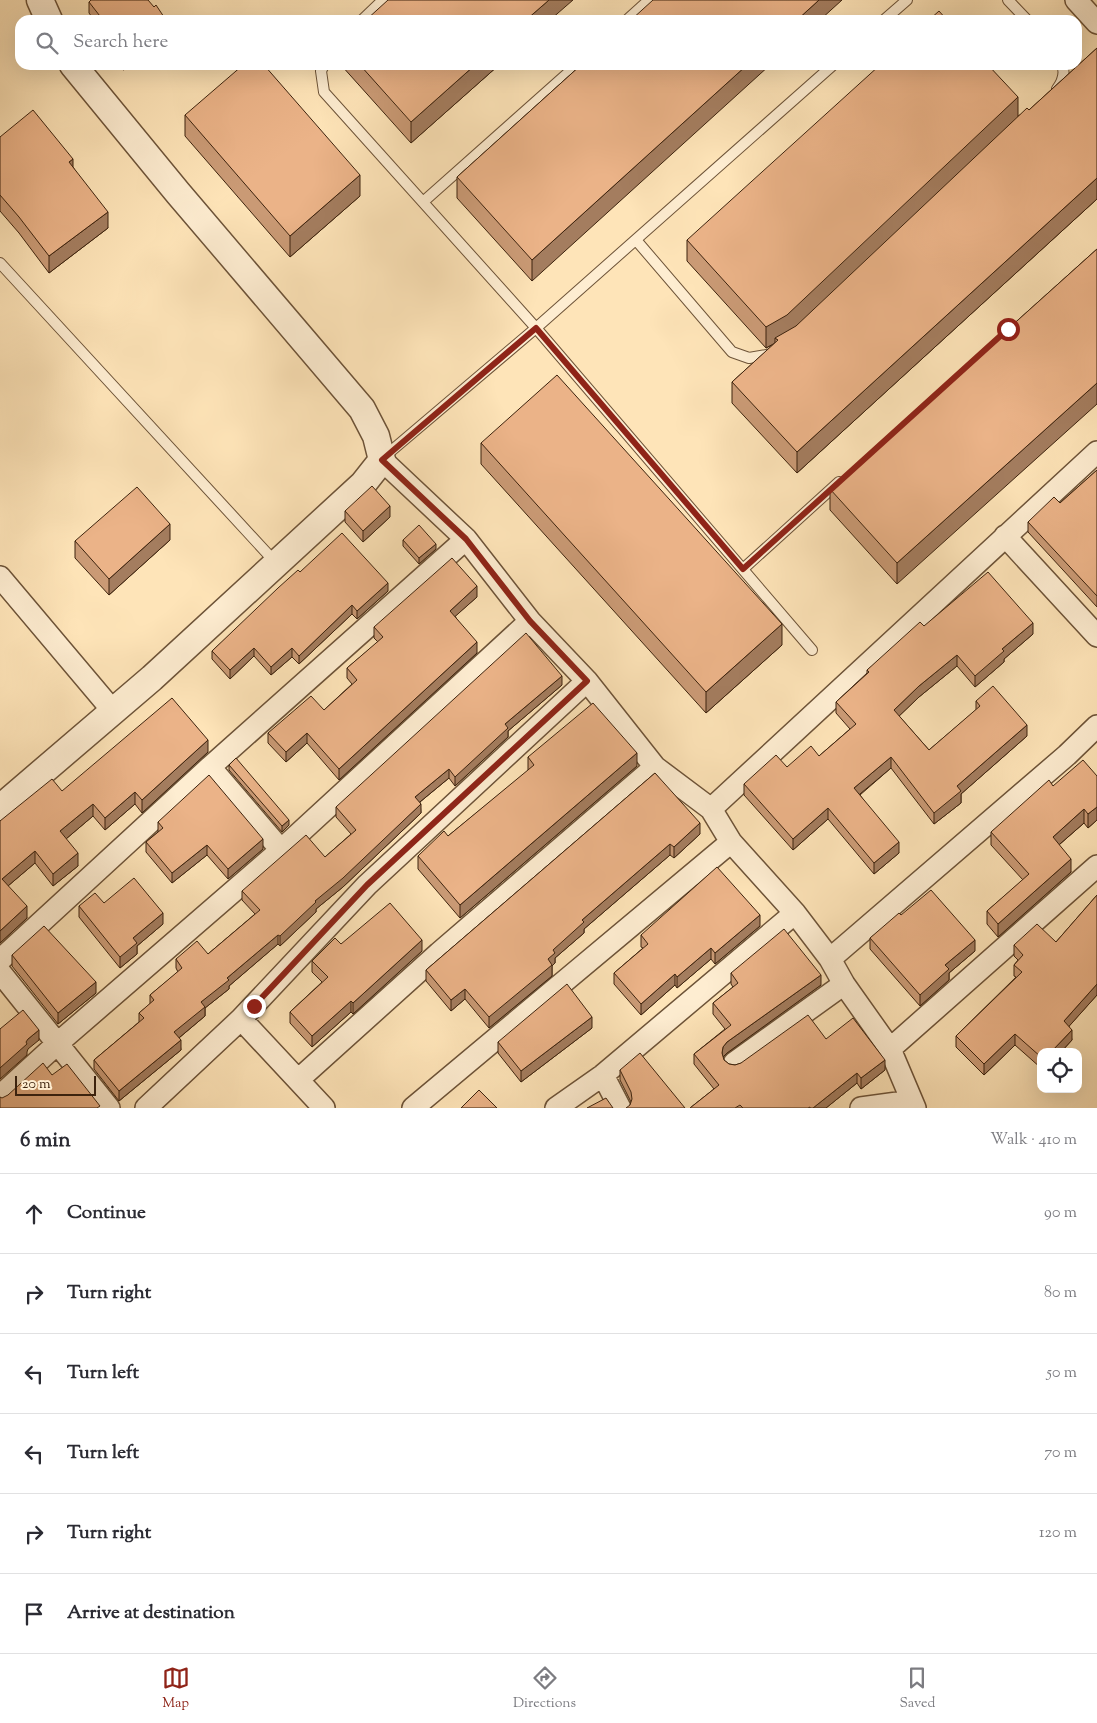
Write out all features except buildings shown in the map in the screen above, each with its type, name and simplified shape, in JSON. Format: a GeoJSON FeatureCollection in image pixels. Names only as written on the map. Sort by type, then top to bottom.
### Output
{"type":"FeatureCollection","features":[{"type":"Feature","properties":{"kind":"street"},"geometry":{"type":"LineString","coordinates":[[40,0],[47,15]]}},
{"type":"Feature","properties":{"kind":"street"},"geometry":{"type":"LineString","coordinates":[[1076,0],[1097,23]]}},
{"type":"Feature","properties":{"kind":"street"},"geometry":{"type":"LineString","coordinates":[[77,70],[178,193],[362,409],[376,436],[382,460],[466,539],[530,621],[587,681],[655,767],[711,809],[731,842],[795,913],[830,959],[844,984],[890,1049],[913,1104],[860,1108]]}},
{"type":"Feature","properties":{"kind":"street"},"geometry":{"type":"LineString","coordinates":[[711,809],[1097,452]]}},
{"type":"Feature","properties":{"kind":"street"},"geometry":{"type":"LineString","coordinates":[[0,808],[152,678],[363,484],[382,460]]}},
{"type":"Feature","properties":{"kind":"street"},"geometry":{"type":"LineString","coordinates":[[1005,536],[1097,636]]}},
{"type":"Feature","properties":{"kind":"street"},"geometry":{"type":"LineString","coordinates":[[0,960],[210,767],[466,539]]}},
{"type":"Feature","properties":{"kind":"street"},"geometry":{"type":"LineString","coordinates":[[0,577],[113,712]]}},
{"type":"Feature","properties":{"kind":"street"},"geometry":{"type":"LineString","coordinates":[[0,1096],[58,1043],[281,850],[530,621]]}},
{"type":"Feature","properties":{"kind":"street"},"geometry":{"type":"LineString","coordinates":[[146,1108],[241,1020],[367,885],[587,681]]}},
{"type":"Feature","properties":{"kind":"street"},"geometry":{"type":"LineString","coordinates":[[830,959],[1097,726]]}},
{"type":"Feature","properties":{"kind":"street"},"geometry":{"type":"LineString","coordinates":[[210,767],[281,850]]}},
{"type":"Feature","properties":{"kind":"street"},"geometry":{"type":"LineString","coordinates":[[298,1080],[439,953],[655,767]]}},
{"type":"Feature","properties":{"kind":"street"},"geometry":{"type":"LineString","coordinates":[[413,1108],[731,842]]}},
{"type":"Feature","properties":{"kind":"street"},"geometry":{"type":"LineString","coordinates":[[890,1049],[1097,866]]}},
{"type":"Feature","properties":{"kind":"street"},"geometry":{"type":"LineString","coordinates":[[556,1108],[603,1075],[795,913]]}},
{"type":"Feature","properties":{"kind":"street"},"geometry":{"type":"LineString","coordinates":[[0,972],[109,1108]]}},
{"type":"Feature","properties":{"kind":"street"},"geometry":{"type":"LineString","coordinates":[[734,1064],[844,984]]}},
{"type":"Feature","properties":{"kind":"street"},"geometry":{"type":"LineString","coordinates":[[241,1020],[324,1108]]}},
{"type":"Feature","properties":{"kind":"street"},"geometry":{"type":"LineString","coordinates":[[603,1075],[620,1108]]}},
{"type":"Feature","properties":{"kind":"lane"},"geometry":{"type":"LineString","coordinates":[[367,15],[383,0]]}},
{"type":"Feature","properties":{"kind":"lane"},"geometry":{"type":"LineString","coordinates":[[632,15],[649,0]]}},
{"type":"Feature","properties":{"kind":"lane"},"geometry":{"type":"LineString","coordinates":[[890,15],[906,0]]}},
{"type":"Feature","properties":{"kind":"lane"},"geometry":{"type":"LineString","coordinates":[[1008,0],[1022,15]]}},
{"type":"Feature","properties":{"kind":"lane"},"geometry":{"type":"LineString","coordinates":[[321,70],[324,92],[536,328],[812,650]]}},
{"type":"Feature","properties":{"kind":"lane"},"geometry":{"type":"LineString","coordinates":[[423,202],[570,70]]}},
{"type":"Feature","properties":{"kind":"lane"},"geometry":{"type":"LineString","coordinates":[[382,460],[536,328],[827,70]]}},
{"type":"Feature","properties":{"kind":"lane"},"geometry":{"type":"LineString","coordinates":[[1054,94],[1062,82],[1064,70]]}},
{"type":"Feature","properties":{"kind":"lane"},"geometry":{"type":"LineString","coordinates":[[636,240],[732,352],[749,358],[770,355],[784,346]]}},
{"type":"Feature","properties":{"kind":"lane"},"geometry":{"type":"LineString","coordinates":[[0,263],[276,563]]}},
{"type":"Feature","properties":{"kind":"lane"},"geometry":{"type":"LineString","coordinates":[[743,569],[846,476]]}},
{"type":"Feature","properties":{"kind":"route"},"geometry":{"type":"LineString","coordinates":[[254,1006],[367,885],[587,681],[530,621],[466,539],[382,460],[536,328],[743,569],[1008,329]]}}]}
